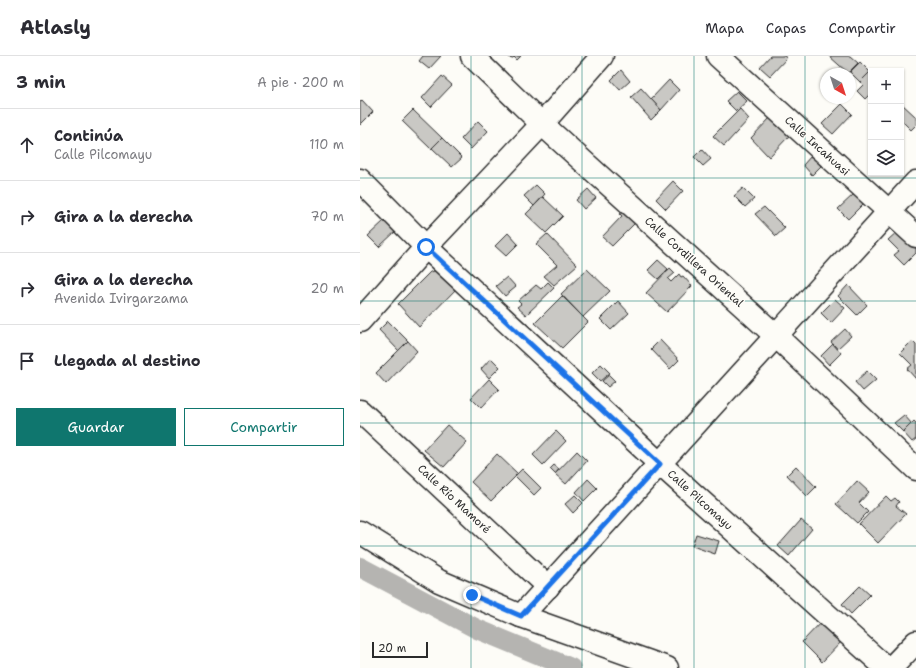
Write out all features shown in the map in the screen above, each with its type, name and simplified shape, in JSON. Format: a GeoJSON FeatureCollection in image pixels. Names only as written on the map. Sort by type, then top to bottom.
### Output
{"type":"FeatureCollection","features":[{"type":"Feature","properties":{"kind":"street","name":"Calle Cordillera Oriental"},"geometry":{"type":"LineString","coordinates":[[472,56],[542,124],[776,336],[916,469]]}},
{"type":"Feature","properties":{"kind":"street"},"geometry":{"type":"LineString","coordinates":[[360,321],[426,247],[542,124],[602,56]]}},
{"type":"Feature","properties":{"kind":"street","name":"Calle Incahuasi"},"geometry":{"type":"LineString","coordinates":[[718,56],[916,236]]}},
{"type":"Feature","properties":{"kind":"street","name":"Calle Pilcomayu"},"geometry":{"type":"LineString","coordinates":[[360,180],[426,247],[660,464],[886,668]]}},
{"type":"Feature","properties":{"kind":"street"},"geometry":{"type":"LineString","coordinates":[[521,616],[916,182]]}},
{"type":"Feature","properties":{"kind":"street","name":"Calle Río Mamoré"},"geometry":{"type":"LineString","coordinates":[[360,411],[548,587]]}},
{"type":"Feature","properties":{"kind":"street"},"geometry":{"type":"LineString","coordinates":[[360,532],[439,581],[521,616],[667,668]]}},
{"type":"Feature","properties":{"kind":"street"},"geometry":{"type":"LineString","coordinates":[[891,668],[916,642]]}},
{"type":"Feature","properties":{"kind":"building"},"geometry":{"type":"Polygon","coordinates":[[[423,56],[441,56],[429,69],[419,61],[423,56]]]}},
{"type":"Feature","properties":{"kind":"building"},"geometry":{"type":"Polygon","coordinates":[[[508,56],[521,56],[517,60],[514,57],[511,59],[508,56]]]}},
{"type":"Feature","properties":{"kind":"building"},"geometry":{"type":"Polygon","coordinates":[[[770,56],[784,56],[787,58],[770,76],[760,67],[770,56]]]}},
{"type":"Feature","properties":{"kind":"building"},"geometry":{"type":"Polygon","coordinates":[[[829,56],[850,56],[858,63],[853,68],[842,68],[829,56]]]}},
{"type":"Feature","properties":{"kind":"building"},"geometry":{"type":"Polygon","coordinates":[[[860,62],[868,70],[868,74],[860,82],[856,78],[856,68],[854,68],[860,62]]]}},
{"type":"Feature","properties":{"kind":"building"},"geometry":{"type":"Polygon","coordinates":[[[621,70],[630,81],[620,90],[611,80],[621,70]]]}},
{"type":"Feature","properties":{"kind":"building"},"geometry":{"type":"Polygon","coordinates":[[[868,74],[868,96],[865,99],[857,91],[863,85],[860,82],[868,74]]]}},
{"type":"Feature","properties":{"kind":"building"},"geometry":{"type":"Polygon","coordinates":[[[442,76],[452,85],[431,107],[422,98],[442,76]]]}},
{"type":"Feature","properties":{"kind":"building"},"geometry":{"type":"Polygon","coordinates":[[[669,80],[679,90],[661,110],[651,99],[669,80]]]}},
{"type":"Feature","properties":{"kind":"building"},"geometry":{"type":"Polygon","coordinates":[[[641,88],[661,110],[651,120],[631,97],[641,88]]]}},
{"type":"Feature","properties":{"kind":"building"},"geometry":{"type":"Polygon","coordinates":[[[737,91],[747,101],[736,111],[726,101],[737,91]]]}},
{"type":"Feature","properties":{"kind":"building"},"geometry":{"type":"Polygon","coordinates":[[[362,100],[373,112],[360,125],[360,102],[362,100]]]}},
{"type":"Feature","properties":{"kind":"building"},"geometry":{"type":"Polygon","coordinates":[[[842,104],[852,114],[833,134],[822,124],[842,104]]]}},
{"type":"Feature","properties":{"kind":"building"},"geometry":{"type":"Polygon","coordinates":[[[904,106],[916,117],[916,125],[911,130],[904,123],[904,106]]]}},
{"type":"Feature","properties":{"kind":"building"},"geometry":{"type":"Polygon","coordinates":[[[740,109],[749,119],[724,146],[713,136],[740,109]]]}},
{"type":"Feature","properties":{"kind":"building"},"geometry":{"type":"Polygon","coordinates":[[[413,110],[442,138],[431,149],[402,121],[413,110]]]}},
{"type":"Feature","properties":{"kind":"building"},"geometry":{"type":"Polygon","coordinates":[[[771,117],[790,135],[769,157],[751,138],[771,117]]]}},
{"type":"Feature","properties":{"kind":"building"},"geometry":{"type":"Polygon","coordinates":[[[478,121],[488,131],[471,149],[461,139],[478,121]]]}},
{"type":"Feature","properties":{"kind":"building"},"geometry":{"type":"Polygon","coordinates":[[[442,138],[462,158],[452,167],[432,148],[442,138]]]}},
{"type":"Feature","properties":{"kind":"building"},"geometry":{"type":"Polygon","coordinates":[[[702,149],[711,159],[703,166],[694,157],[702,149]]]}},
{"type":"Feature","properties":{"kind":"building"},"geometry":{"type":"Polygon","coordinates":[[[811,156],[821,166],[812,175],[803,165],[811,156]]]}},
{"type":"Feature","properties":{"kind":"building"},"geometry":{"type":"Polygon","coordinates":[[[673,181],[683,191],[666,209],[656,199],[673,181]]]}},
{"type":"Feature","properties":{"kind":"building"},"geometry":{"type":"Polygon","coordinates":[[[536,185],[545,194],[534,206],[524,196],[536,185]]]}},
{"type":"Feature","properties":{"kind":"building"},"geometry":{"type":"Polygon","coordinates":[[[743,188],[754,199],[745,207],[734,196],[743,188]]]}},
{"type":"Feature","properties":{"kind":"building"},"geometry":{"type":"Polygon","coordinates":[[[588,189],[596,198],[584,209],[576,200],[588,189]]]}},
{"type":"Feature","properties":{"kind":"building"},"geometry":{"type":"Polygon","coordinates":[[[854,194],[863,204],[848,219],[838,209],[854,194]]]}},
{"type":"Feature","properties":{"kind":"building"},"geometry":{"type":"Polygon","coordinates":[[[543,197],[563,216],[546,233],[526,214],[543,197]]]}},
{"type":"Feature","properties":{"kind":"building"},"geometry":{"type":"Polygon","coordinates":[[[764,207],[785,228],[776,236],[755,214],[764,207]]]}},
{"type":"Feature","properties":{"kind":"building"},"geometry":{"type":"Polygon","coordinates":[[[625,210],[637,221],[612,246],[602,237],[622,216],[620,214],[625,210]]]}},
{"type":"Feature","properties":{"kind":"building"},"geometry":{"type":"Polygon","coordinates":[[[385,220],[396,231],[379,247],[368,236],[385,220]]]}},
{"type":"Feature","properties":{"kind":"building"},"geometry":{"type":"Polygon","coordinates":[[[898,231],[916,248],[916,253],[904,265],[894,255],[899,251],[888,240],[898,231]]]}},
{"type":"Feature","properties":{"kind":"building"},"geometry":{"type":"Polygon","coordinates":[[[508,233],[518,244],[506,256],[495,246],[508,233]]]}},
{"type":"Feature","properties":{"kind":"building"},"geometry":{"type":"Polygon","coordinates":[[[547,234],[577,265],[554,285],[544,276],[557,265],[536,244],[547,234]]]}},
{"type":"Feature","properties":{"kind":"building"},"geometry":{"type":"Polygon","coordinates":[[[658,260],[668,269],[658,279],[648,270],[658,260]]]}},
{"type":"Feature","properties":{"kind":"building"},"geometry":{"type":"Polygon","coordinates":[[[670,268],[675,273],[668,279],[671,282],[679,274],[681,277],[683,276],[692,286],[667,312],[646,293],[670,268]]]}},
{"type":"Feature","properties":{"kind":"building"},"geometry":{"type":"Polygon","coordinates":[[[587,269],[610,291],[583,317],[561,294],[587,269]]]}},
{"type":"Feature","properties":{"kind":"building"},"geometry":{"type":"Polygon","coordinates":[[[438,270],[459,286],[419,327],[398,304],[430,272],[438,270]]]}},
{"type":"Feature","properties":{"kind":"building"},"geometry":{"type":"Polygon","coordinates":[[[507,277],[516,287],[505,296],[496,286],[507,277]]]}},
{"type":"Feature","properties":{"kind":"building"},"geometry":{"type":"Polygon","coordinates":[[[548,282],[554,288],[526,315],[517,307],[521,304],[518,301],[536,285],[541,289],[548,282]]]}},
{"type":"Feature","properties":{"kind":"building"},"geometry":{"type":"Polygon","coordinates":[[[848,285],[867,305],[857,315],[838,296],[848,285]]]}},
{"type":"Feature","properties":{"kind":"building"},"geometry":{"type":"Polygon","coordinates":[[[562,296],[588,322],[562,348],[535,323],[562,296]]]}},
{"type":"Feature","properties":{"kind":"building"},"geometry":{"type":"Polygon","coordinates":[[[835,299],[845,308],[831,323],[821,313],[835,299]]]}},
{"type":"Feature","properties":{"kind":"building"},"geometry":{"type":"Polygon","coordinates":[[[618,301],[629,313],[611,330],[600,319],[618,301]]]}},
{"type":"Feature","properties":{"kind":"building"},"geometry":{"type":"Polygon","coordinates":[[[388,321],[408,341],[399,351],[379,330],[388,321]]]}},
{"type":"Feature","properties":{"kind":"building"},"geometry":{"type":"Polygon","coordinates":[[[845,329],[851,336],[837,349],[831,342],[845,329]]]}},
{"type":"Feature","properties":{"kind":"building"},"geometry":{"type":"Polygon","coordinates":[[[660,340],[679,360],[670,369],[651,349],[660,340]]]}},
{"type":"Feature","properties":{"kind":"building"},"geometry":{"type":"Polygon","coordinates":[[[408,341],[417,351],[386,384],[376,373],[408,341]]]}},
{"type":"Feature","properties":{"kind":"building"},"geometry":{"type":"Polygon","coordinates":[[[912,341],[916,345],[916,379],[907,369],[912,365],[900,353],[912,341]]]}},
{"type":"Feature","properties":{"kind":"building"},"geometry":{"type":"Polygon","coordinates":[[[833,344],[841,353],[829,365],[821,356],[833,344]]]}},
{"type":"Feature","properties":{"kind":"building"},"geometry":{"type":"Polygon","coordinates":[[[491,358],[500,367],[489,378],[481,369],[491,358]]]}},
{"type":"Feature","properties":{"kind":"building"},"geometry":{"type":"Polygon","coordinates":[[[601,364],[610,373],[600,381],[592,373],[601,364]]]}},
{"type":"Feature","properties":{"kind":"building"},"geometry":{"type":"Polygon","coordinates":[[[867,371],[876,380],[863,391],[855,382],[867,371]]]}},
{"type":"Feature","properties":{"kind":"building"},"geometry":{"type":"Polygon","coordinates":[[[609,375],[615,381],[608,387],[602,381],[609,375]]]}},
{"type":"Feature","properties":{"kind":"building"},"geometry":{"type":"Polygon","coordinates":[[[489,379],[499,389],[481,408],[471,398],[489,379]]]}},
{"type":"Feature","properties":{"kind":"building"},"geometry":{"type":"Polygon","coordinates":[[[904,415],[912,424],[903,432],[894,423],[904,415]]]}},
{"type":"Feature","properties":{"kind":"building"},"geometry":{"type":"Polygon","coordinates":[[[914,421],[916,423],[916,439],[912,442],[903,432],[914,421]]]}},
{"type":"Feature","properties":{"kind":"building"},"geometry":{"type":"Polygon","coordinates":[[[447,425],[467,442],[444,467],[424,450],[447,425]]]}},
{"type":"Feature","properties":{"kind":"building"},"geometry":{"type":"Polygon","coordinates":[[[556,431],[566,441],[543,465],[533,455],[556,431]]]}},
{"type":"Feature","properties":{"kind":"building"},"geometry":{"type":"Polygon","coordinates":[[[577,451],[587,461],[566,484],[555,474],[577,451]]]}},
{"type":"Feature","properties":{"kind":"building"},"geometry":{"type":"Polygon","coordinates":[[[497,454],[518,474],[491,501],[471,482],[497,454]]]}},
{"type":"Feature","properties":{"kind":"building"},"geometry":{"type":"Polygon","coordinates":[[[554,465],[559,469],[555,474],[550,469],[554,465]]]}},
{"type":"Feature","properties":{"kind":"building"},"geometry":{"type":"Polygon","coordinates":[[[796,466],[816,487],[807,496],[787,475],[796,466]]]}},
{"type":"Feature","properties":{"kind":"building"},"geometry":{"type":"Polygon","coordinates":[[[522,469],[541,488],[534,495],[515,476],[522,469]]]}},
{"type":"Feature","properties":{"kind":"building"},"geometry":{"type":"Polygon","coordinates":[[[588,479],[597,488],[584,501],[576,492],[588,479]]]}},
{"type":"Feature","properties":{"kind":"building"},"geometry":{"type":"Polygon","coordinates":[[[857,481],[869,492],[859,503],[868,512],[857,523],[836,504],[857,481]]]}},
{"type":"Feature","properties":{"kind":"building"},"geometry":{"type":"Polygon","coordinates":[[[575,495],[583,503],[573,513],[565,504],[575,495]]]}},
{"type":"Feature","properties":{"kind":"building"},"geometry":{"type":"Polygon","coordinates":[[[886,496],[891,501],[895,498],[899,502],[896,506],[906,514],[878,543],[859,524],[886,496]]]}},
{"type":"Feature","properties":{"kind":"building"},"geometry":{"type":"Polygon","coordinates":[[[801,520],[812,529],[789,556],[778,546],[801,520]]]}},
{"type":"Feature","properties":{"kind":"building"},"geometry":{"type":"Polygon","coordinates":[[[696,534],[719,541],[715,554],[692,546],[696,534]]]}},
{"type":"Feature","properties":{"kind":"building"},"geometry":{"type":"Polygon","coordinates":[[[860,586],[870,595],[851,614],[842,604],[860,586]]]}},
{"type":"Feature","properties":{"kind":"building"},"geometry":{"type":"Polygon","coordinates":[[[823,620],[843,640],[822,662],[802,642],[823,620]]]}},
{"type":"Feature","properties":{"kind":"waterway"},"geometry":{"type":"LineString","coordinates":[[360,567],[477,629],[571,668]]}},
{"type":"Feature","properties":{"kind":"route"},"geometry":{"type":"LineString","coordinates":[[426,247],[660,464],[521,616],[472,595]]}}]}
